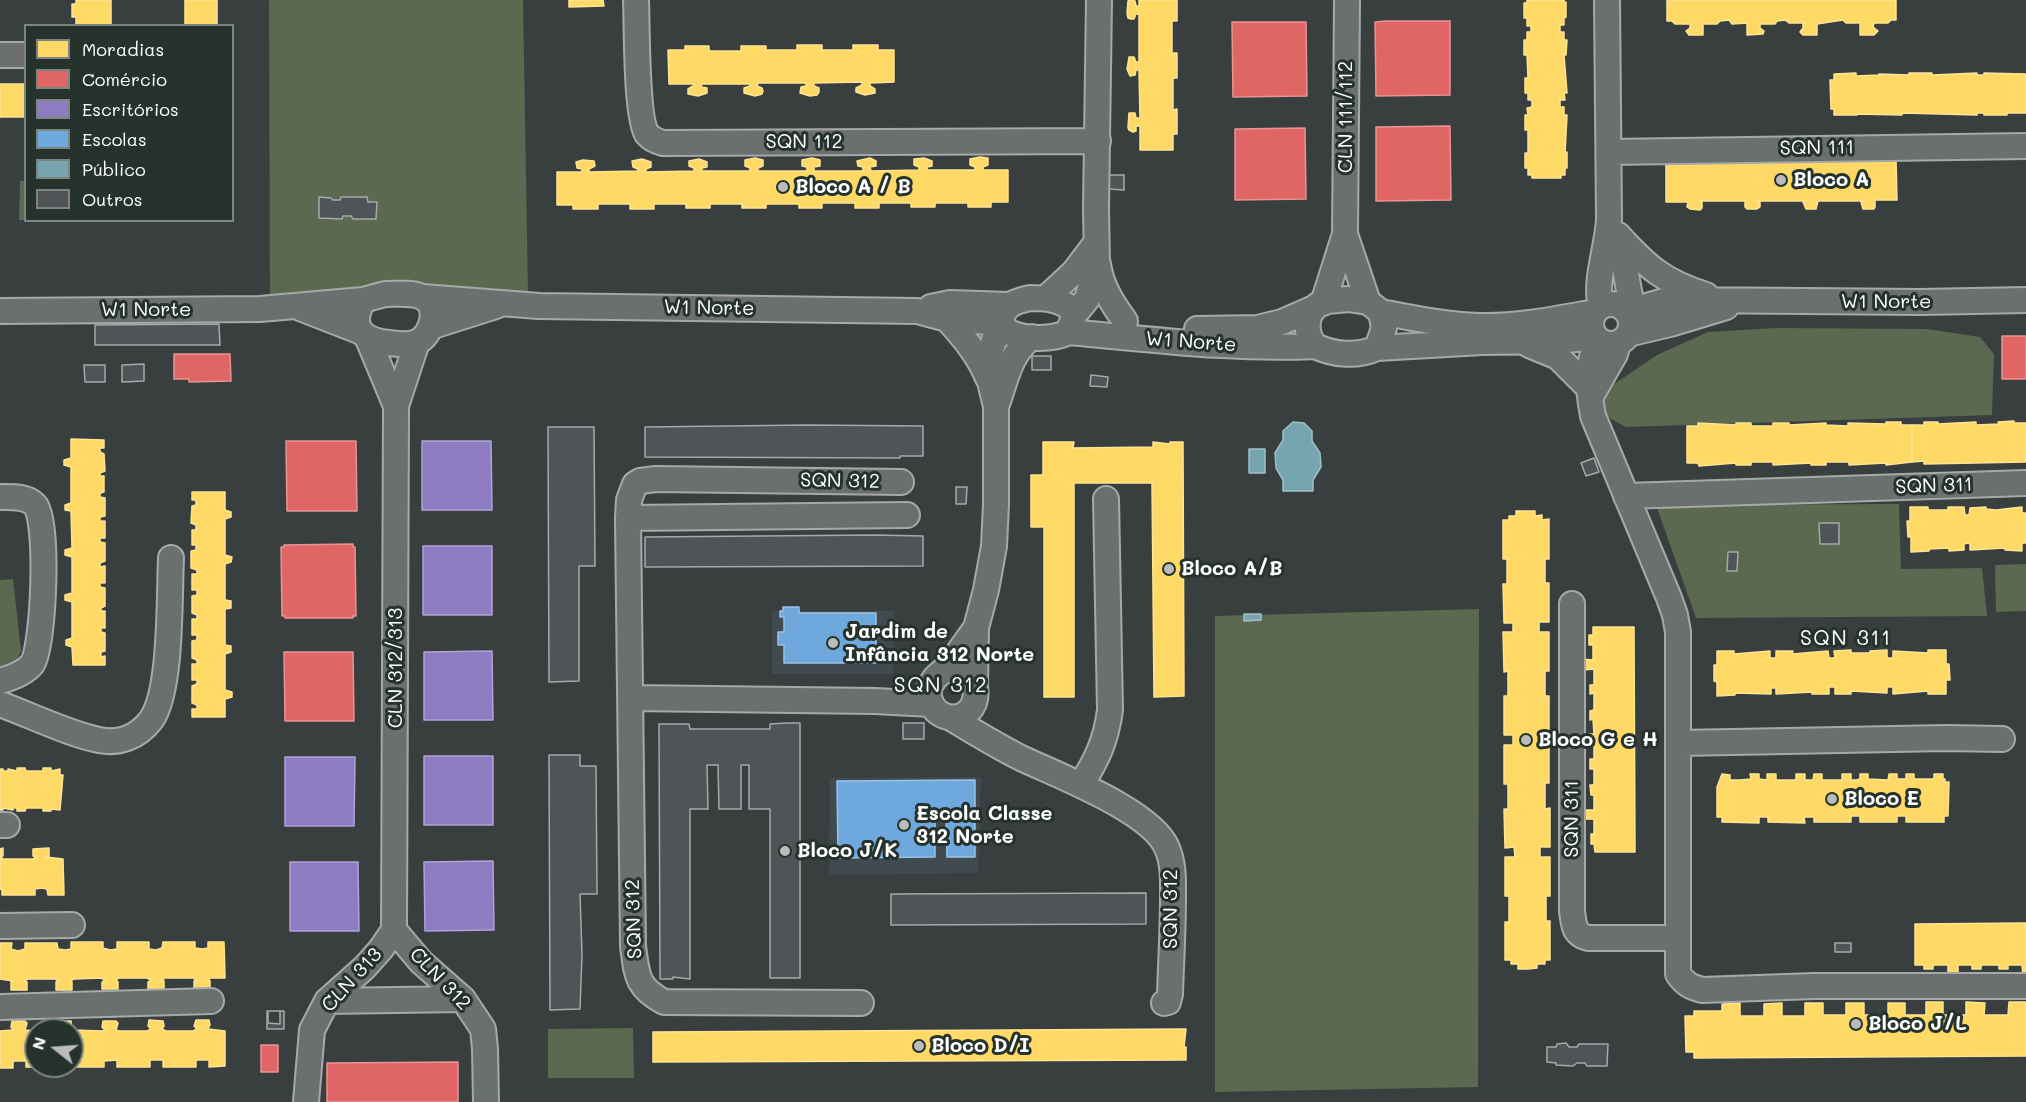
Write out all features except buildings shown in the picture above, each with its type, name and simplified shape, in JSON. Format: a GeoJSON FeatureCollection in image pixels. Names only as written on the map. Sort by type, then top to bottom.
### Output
{"type":"FeatureCollection","features":[{"type":"Feature","properties":{"kind":"street","name":"SQN 112"},"geometry":{"type":"LineString","coordinates":[[636,0],[639,97],[643,122],[646,132],[653,139],[663,143],[1098,141]]}},
{"type":"Feature","properties":{"kind":"street"},"geometry":{"type":"LineString","coordinates":[[1099,0],[1097,254],[1102,284],[1125,321]]}},
{"type":"Feature","properties":{"kind":"street","name":"CLN 111/112"},"geometry":{"type":"LineString","coordinates":[[1318,305],[1345,234],[1347,0]]}},
{"type":"Feature","properties":{"kind":"street"},"geometry":{"type":"LineString","coordinates":[[1607,0],[1609,152],[1614,227],[1630,296],[1615,329],[1590,359],[1589,393],[1593,416],[1675,615],[1678,642],[1679,743],[1678,974],[1690,987],[1702,990],[1815,986],[2026,986]]}},
{"type":"Feature","properties":{"kind":"street"},"geometry":{"type":"LineString","coordinates":[[0,55],[24,55]]}},
{"type":"Feature","properties":{"kind":"street","name":"SQN 111"},"geometry":{"type":"LineString","coordinates":[[1609,152],[2026,146]]}},
{"type":"Feature","properties":{"kind":"street"},"geometry":{"type":"LineString","coordinates":[[1614,227],[1650,268],[1669,280],[1719,300]]}},
{"type":"Feature","properties":{"kind":"street"},"geometry":{"type":"LineString","coordinates":[[1598,309],[1597,295],[1614,227]]}},
{"type":"Feature","properties":{"kind":"street","name":"CLN 111/112"},"geometry":{"type":"LineString","coordinates":[[1345,234],[1375,307]]}},
{"type":"Feature","properties":{"kind":"street"},"geometry":{"type":"LineString","coordinates":[[1046,298],[1097,254]]}},
{"type":"Feature","properties":{"kind":"street"},"geometry":{"type":"LineString","coordinates":[[1005,319],[1032,337],[1058,338],[1087,299],[1097,254]]}},
{"type":"Feature","properties":{"kind":"street"},"geometry":{"type":"LineString","coordinates":[[385,294],[413,294],[423,297],[431,305],[433,315],[424,335],[400,344],[379,342],[364,335],[357,320],[363,300],[385,294]]}},
{"type":"Feature","properties":{"kind":"street","name":"W1 Norte"},"geometry":{"type":"LineString","coordinates":[[423,297],[501,304],[917,311],[947,319],[1005,319]]}},
{"type":"Feature","properties":{"kind":"street"},"geometry":{"type":"LineString","coordinates":[[939,693],[976,627],[994,546],[994,396],[989,364],[991,347],[1016,301],[1046,298],[1066,305],[1072,321]]}},
{"type":"Feature","properties":{"kind":"street"},"geometry":{"type":"LineString","coordinates":[[1375,307],[1384,328],[1377,348],[1367,352],[1351,354],[1315,346],[1307,332],[1308,317],[1318,305],[1348,299],[1427,321],[1482,326],[1521,324],[1598,309],[1611,303],[1615,329]]}},
{"type":"Feature","properties":{"kind":"street","name":"W1 Norte"},"geometry":{"type":"LineString","coordinates":[[0,311],[260,309],[363,300]]}},
{"type":"Feature","properties":{"kind":"street","name":"W1 Norte"},"geometry":{"type":"LineString","coordinates":[[1615,329],[1664,302],[2026,300]]}},
{"type":"Feature","properties":{"kind":"street","name":"W1 Norte"},"geometry":{"type":"LineString","coordinates":[[1377,348],[1521,342],[1670,324],[1745,301]]}},
{"type":"Feature","properties":{"kind":"street","name":"W1 Norte"},"geometry":{"type":"LineString","coordinates":[[917,311],[950,303],[1005,319]]}},
{"type":"Feature","properties":{"kind":"street","name":"W1 Norte"},"geometry":{"type":"LineString","coordinates":[[424,335],[501,304]]}},
{"type":"Feature","properties":{"kind":"street","name":"W1 Norte"},"geometry":{"type":"LineString","coordinates":[[292,305],[364,335]]}},
{"type":"Feature","properties":{"kind":"street","name":"W1 Norte"},"geometry":{"type":"LineString","coordinates":[[1072,321],[1125,321],[1194,329],[1257,328],[1282,322],[1318,305]]}},
{"type":"Feature","properties":{"kind":"street"},"geometry":{"type":"LineString","coordinates":[[947,319],[980,358],[994,396]]}},
{"type":"Feature","properties":{"kind":"street","name":"W1 Norte"},"geometry":{"type":"LineString","coordinates":[[1072,321],[1203,344],[1264,347],[1315,346]]}},
{"type":"Feature","properties":{"kind":"street","name":"CLN 312/313"},"geometry":{"type":"LineString","coordinates":[[364,335],[396,406]]}},
{"type":"Feature","properties":{"kind":"street","name":"CLN 312/313"},"geometry":{"type":"LineString","coordinates":[[394,930],[396,406],[424,335]]}},
{"type":"Feature","properties":{"kind":"street"},"geometry":{"type":"LineString","coordinates":[[994,396],[1017,349],[1032,337]]}},
{"type":"Feature","properties":{"kind":"street"},"geometry":{"type":"LineString","coordinates":[[1521,342],[1558,357],[1589,393]]}},
{"type":"Feature","properties":{"kind":"street","name":"SQN 312"},"geometry":{"type":"LineString","coordinates":[[861,1003],[664,1002],[647,992],[639,980],[633,946],[628,518],[632,490],[635,484],[646,479],[902,482]]}},
{"type":"Feature","properties":{"kind":"street","name":"SQN 311"},"geometry":{"type":"LineString","coordinates":[[1626,496],[2026,483]]}},
{"type":"Feature","properties":{"kind":"street"},"geometry":{"type":"LineString","coordinates":[[0,497],[30,501],[40,512],[43,575],[38,653],[32,665],[15,676],[0,681]]}},
{"type":"Feature","properties":{"kind":"street"},"geometry":{"type":"LineString","coordinates":[[1082,786],[1099,755],[1107,733],[1110,710],[1106,499]]}},
{"type":"Feature","properties":{"kind":"street","name":"SQN 312"},"geometry":{"type":"LineString","coordinates":[[628,518],[907,515]]}},
{"type":"Feature","properties":{"kind":"street"},"geometry":{"type":"LineString","coordinates":[[0,704],[100,741],[119,741],[133,737],[152,720],[162,692],[167,660],[171,558]]}},
{"type":"Feature","properties":{"kind":"street","name":"SQN 311"},"geometry":{"type":"LineString","coordinates":[[1572,604],[1572,911],[1576,932],[1587,938],[1677,938]]}},
{"type":"Feature","properties":{"kind":"street"},"geometry":{"type":"LineString","coordinates":[[939,693],[957,717],[971,709],[976,690],[976,627]]}},
{"type":"Feature","properties":{"kind":"street"},"geometry":{"type":"LineString","coordinates":[[631,698],[875,701],[939,693],[960,670],[972,679],[999,746]]}},
{"type":"Feature","properties":{"kind":"street","name":"SQN 312"},"geometry":{"type":"LineString","coordinates":[[939,693],[999,746],[1082,786],[1136,816],[1159,836],[1168,849],[1172,863],[1173,920],[1170,994],[1168,1002],[1164,1003]]}},
{"type":"Feature","properties":{"kind":"street"},"geometry":{"type":"LineString","coordinates":[[1679,743],[2002,739]]}},
{"type":"Feature","properties":{"kind":"street"},"geometry":{"type":"LineString","coordinates":[[0,926],[72,925]]}},
{"type":"Feature","properties":{"kind":"street","name":"CLN 312"},"geometry":{"type":"LineString","coordinates":[[394,930],[421,962],[463,999],[483,1029],[486,1102]]}},
{"type":"Feature","properties":{"kind":"street","name":"CLN 313"},"geometry":{"type":"LineString","coordinates":[[306,1102],[312,1030],[327,1001],[365,967],[394,930]]}},
{"type":"Feature","properties":{"kind":"street"},"geometry":{"type":"LineString","coordinates":[[327,1001],[463,999]]}},
{"type":"Feature","properties":{"kind":"street"},"geometry":{"type":"LineString","coordinates":[[0,1007],[211,1001]]}},
{"type":"Feature","properties":{"kind":"shaded area","name":"Jardim de Infância 312 Norte"},"geometry":{"type":"Polygon","coordinates":[[[772,611],[894,611],[893,674],[772,674],[772,611]]]}},
{"type":"Feature","properties":{"kind":"shaded area","name":"Escola Classe 312 Norte"},"geometry":{"type":"Polygon","coordinates":[[[981,777],[978,873],[829,875],[830,778],[981,777]]]}},
{"type":"Feature","properties":{"kind":"green space"},"geometry":{"type":"Polygon","coordinates":[[[269,0],[523,0],[528,294],[270,300],[269,0]]]}},
{"type":"Feature","properties":{"kind":"green space"},"geometry":{"type":"Polygon","coordinates":[[[20,181],[24,181],[24,220],[19,220],[20,181]]]}},
{"type":"Feature","properties":{"kind":"green space"},"geometry":{"type":"Polygon","coordinates":[[[1775,328],[1927,329],[1980,337],[1994,354],[1992,415],[1626,427],[1611,419],[1602,406],[1607,389],[1657,355],[1708,332],[1775,328]]]}},
{"type":"Feature","properties":{"kind":"green space"},"geometry":{"type":"Polygon","coordinates":[[[1899,504],[1901,569],[1982,568],[1987,616],[1696,618],[1656,505],[1899,504]]]}},
{"type":"Feature","properties":{"kind":"green space"},"geometry":{"type":"Polygon","coordinates":[[[2026,564],[2026,611],[1996,612],[1995,565],[2026,564]]]}},
{"type":"Feature","properties":{"kind":"green space"},"geometry":{"type":"Polygon","coordinates":[[[13,579],[21,651],[12,670],[0,678],[0,580],[13,579]]]}},
{"type":"Feature","properties":{"kind":"green space"},"geometry":{"type":"Polygon","coordinates":[[[1479,609],[1478,1087],[1215,1092],[1215,616],[1479,609]]]}},
{"type":"Feature","properties":{"kind":"green space"},"geometry":{"type":"Polygon","coordinates":[[[633,1028],[634,1078],[548,1078],[548,1029],[633,1028]]]}},
{"type":"Feature","properties":{"kind":"place","name":"Bloco A"},"geometry":{"type":"Point","coordinates":[1781,180]}},
{"type":"Feature","properties":{"kind":"place","name":"Bloco A / B"},"geometry":{"type":"Point","coordinates":[783,187]}},
{"type":"Feature","properties":{"kind":"place","name":"Bloco A/B"},"geometry":{"type":"Point","coordinates":[1169,569]}},
{"type":"Feature","properties":{"kind":"place","name":"Jardim de Infância 312 Norte"},"geometry":{"type":"Point","coordinates":[833,643]}},
{"type":"Feature","properties":{"kind":"place","name":"Bloco G e H"},"geometry":{"type":"Point","coordinates":[1526,740]}},
{"type":"Feature","properties":{"kind":"place","name":"Bloco E"},"geometry":{"type":"Point","coordinates":[1832,799]}},
{"type":"Feature","properties":{"kind":"place","name":"Escola Classe 312 Norte"},"geometry":{"type":"Point","coordinates":[904,825]}},
{"type":"Feature","properties":{"kind":"place","name":"Bloco J/K"},"geometry":{"type":"Point","coordinates":[785,851]}},
{"type":"Feature","properties":{"kind":"place","name":"Bloco J/L"},"geometry":{"type":"Point","coordinates":[1856,1024]}},
{"type":"Feature","properties":{"kind":"place","name":"Bloco D/I"},"geometry":{"type":"Point","coordinates":[919,1046]}},
{"type":"Feature","properties":{"kind":"district","name":"SQN 311"},"geometry":{"type":"Point","coordinates":[1846,639]}},
{"type":"Feature","properties":{"kind":"district","name":"SQN 312"},"geometry":{"type":"Point","coordinates":[941,686]}}]}
